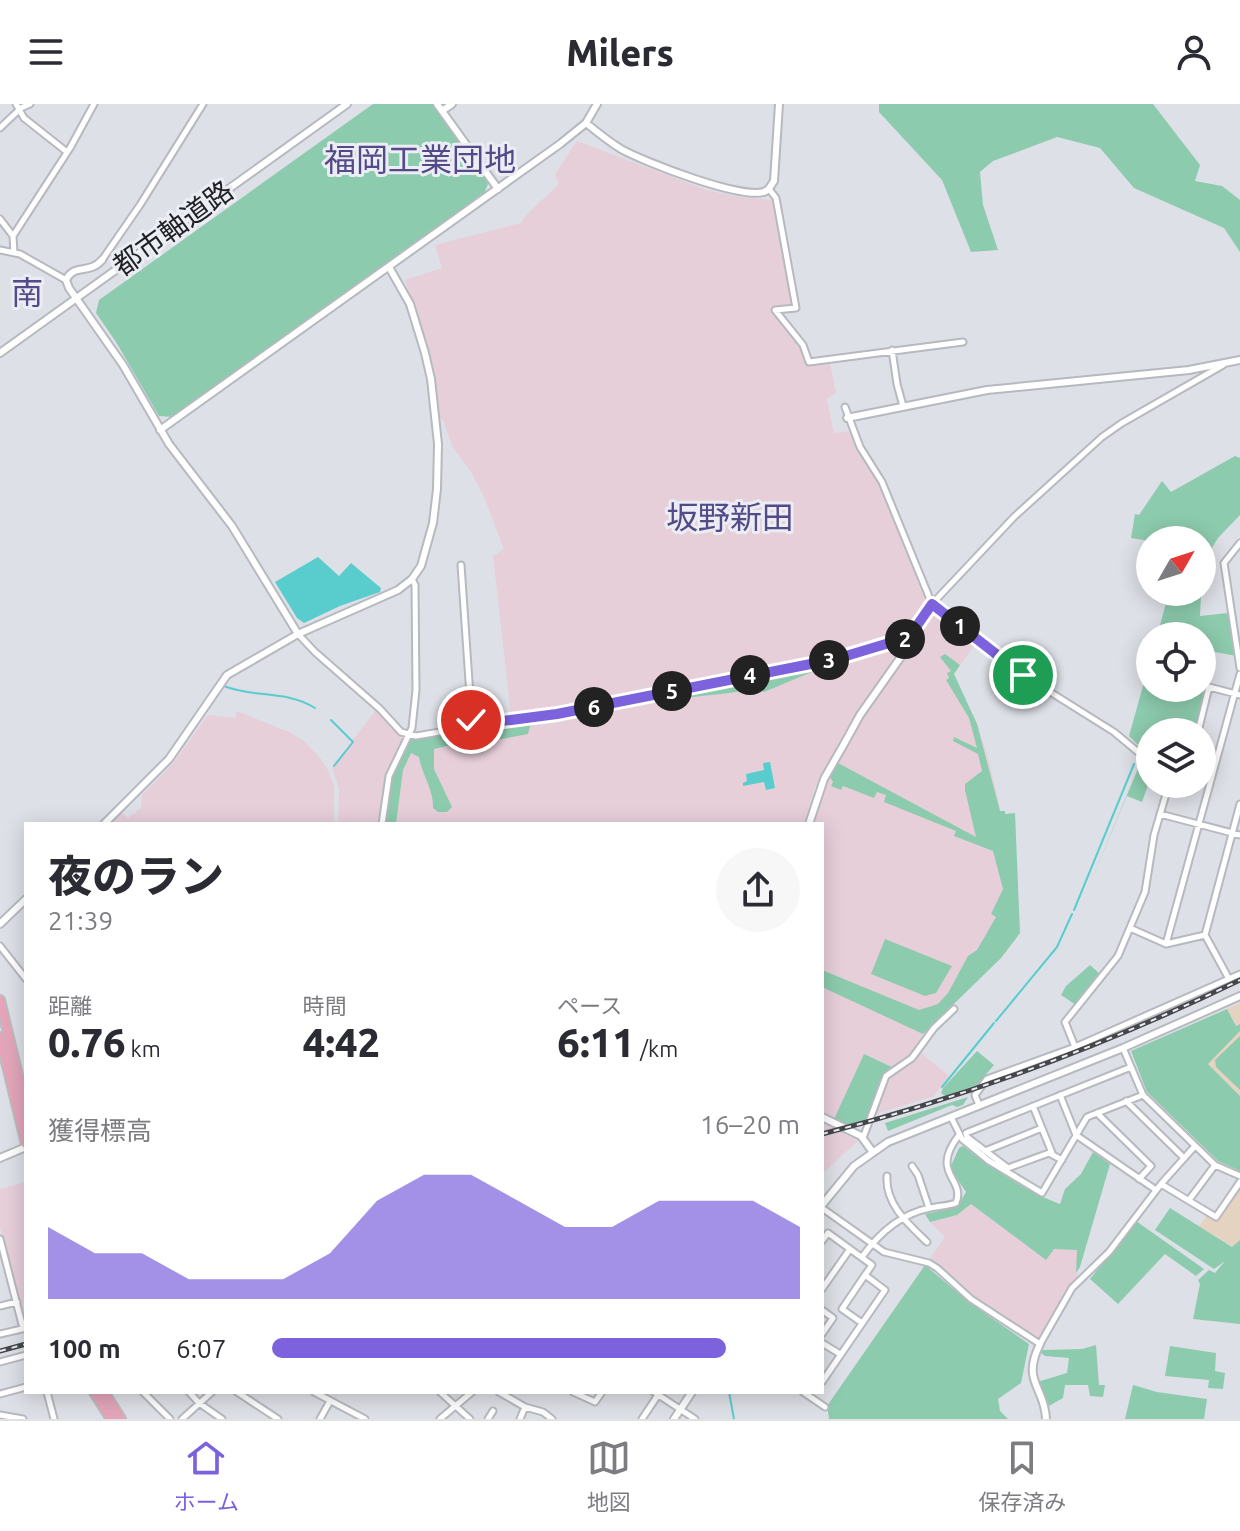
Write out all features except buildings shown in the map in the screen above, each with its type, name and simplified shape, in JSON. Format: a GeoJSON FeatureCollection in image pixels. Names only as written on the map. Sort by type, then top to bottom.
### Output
{"type":"FeatureCollection","features":[{"type":"Feature","properties":{"kind":"main road"},"geometry":{"type":"LineString","coordinates":[[0,1000],[24,1100]]}},
{"type":"Feature","properties":{"kind":"main road"},"geometry":{"type":"LineString","coordinates":[[0,1037],[24,1138]]}},
{"type":"Feature","properties":{"kind":"main road"},"geometry":{"type":"LineString","coordinates":[[95,1394],[111,1419]]}},
{"type":"Feature","properties":{"kind":"main road"},"geometry":{"type":"LineString","coordinates":[[105,1394],[121,1419]]}},
{"type":"Feature","properties":{"kind":"street"},"geometry":{"type":"LineString","coordinates":[[0,128],[17,107],[30,104]]}},
{"type":"Feature","properties":{"kind":"street"},"geometry":{"type":"LineString","coordinates":[[13,236],[94,104]]}},
{"type":"Feature","properties":{"kind":"street"},"geometry":{"type":"LineString","coordinates":[[66,280],[75,270],[91,269],[102,260],[203,104]]}},
{"type":"Feature","properties":{"kind":"street","name":"都市軸道路"},"geometry":{"type":"LineString","coordinates":[[0,353],[347,104]]}},
{"type":"Feature","properties":{"kind":"street"},"geometry":{"type":"LineString","coordinates":[[437,104],[498,189]]}},
{"type":"Feature","properties":{"kind":"street"},"geometry":{"type":"LineString","coordinates":[[442,111],[452,104]]}},
{"type":"Feature","properties":{"kind":"street"},"geometry":{"type":"LineString","coordinates":[[160,430],[576,133],[597,104]]}},
{"type":"Feature","properties":{"kind":"street"},"geometry":{"type":"LineString","coordinates":[[586,123],[631,154],[695,179],[761,192],[769,189],[775,175],[779,104]]}},
{"type":"Feature","properties":{"kind":"street"},"geometry":{"type":"LineString","coordinates":[[17,107],[67,152]]}},
{"type":"Feature","properties":{"kind":"street"},"geometry":{"type":"LineString","coordinates":[[769,189],[776,198],[796,308],[775,310],[803,345],[809,362],[963,342]]}},
{"type":"Feature","properties":{"kind":"street"},"geometry":{"type":"LineString","coordinates":[[0,219],[13,236],[14,253]]}},
{"type":"Feature","properties":{"kind":"street"},"geometry":{"type":"LineString","coordinates":[[0,250],[14,253],[66,280],[123,365],[160,430],[232,526],[298,634],[408,736],[557,714],[836,659],[912,635]]}},
{"type":"Feature","properties":{"kind":"street"},"geometry":{"type":"LineString","coordinates":[[106,822],[169,759],[227,675],[298,634],[398,590],[412,579],[425,558],[437,489],[438,444],[431,379],[410,304],[389,267]]}},
{"type":"Feature","properties":{"kind":"street"},"geometry":{"type":"LineString","coordinates":[[892,350],[903,406]]}},
{"type":"Feature","properties":{"kind":"street"},"geometry":{"type":"LineString","coordinates":[[847,418],[987,390],[1223,365],[1240,360]]}},
{"type":"Feature","properties":{"kind":"street"},"geometry":{"type":"LineString","coordinates":[[810,822],[824,779],[860,715],[910,644],[912,635],[932,604],[1014,517],[1102,437],[1223,365]]}},
{"type":"Feature","properties":{"kind":"street"},"geometry":{"type":"LineString","coordinates":[[845,407],[860,447],[882,482],[932,604],[1023,675],[1114,732],[1136,750]]}},
{"type":"Feature","properties":{"kind":"street"},"geometry":{"type":"LineString","coordinates":[[1166,944],[1237,695],[1240,671],[1224,563],[1240,543]]}},
{"type":"Feature","properties":{"kind":"street"},"geometry":{"type":"LineString","coordinates":[[461,565],[472,725]]}},
{"type":"Feature","properties":{"kind":"street"},"geometry":{"type":"LineString","coordinates":[[382,822],[389,776],[412,728],[416,690],[415,585],[412,579]]}},
{"type":"Feature","properties":{"kind":"street"},"geometry":{"type":"LineString","coordinates":[[1201,718],[1209,687],[1237,695]]}},
{"type":"Feature","properties":{"kind":"street"},"geometry":{"type":"LineString","coordinates":[[1075,1047],[1065,1022],[1118,956],[1145,892],[1165,798]]}},
{"type":"Feature","properties":{"kind":"street"},"geometry":{"type":"LineString","coordinates":[[1229,979],[1205,935],[1240,804]]}},
{"type":"Feature","properties":{"kind":"street"},"geometry":{"type":"LineString","coordinates":[[1160,814],[1240,835]]}},
{"type":"Feature","properties":{"kind":"street"},"geometry":{"type":"LineString","coordinates":[[0,924],[24,901]]}},
{"type":"Feature","properties":{"kind":"street"},"geometry":{"type":"LineString","coordinates":[[1130,928],[1166,944],[1205,935]]}},
{"type":"Feature","properties":{"kind":"street"},"geometry":{"type":"LineString","coordinates":[[0,946],[24,976]]}},
{"type":"Feature","properties":{"kind":"street"},"geometry":{"type":"LineString","coordinates":[[979,1105],[975,1095],[987,1079],[1075,1047],[1240,974]]}},
{"type":"Feature","properties":{"kind":"street"},"geometry":{"type":"LineString","coordinates":[[824,1204],[848,1171],[872,1151],[899,1137],[1123,1048],[1240,996]]}},
{"type":"Feature","properties":{"kind":"street"},"geometry":{"type":"LineString","coordinates":[[863,1138],[886,1076],[912,1058],[934,1028],[954,1009]]}},
{"type":"Feature","properties":{"kind":"street"},"geometry":{"type":"LineString","coordinates":[[1123,1048],[1143,1095],[1215,1165],[1240,1179],[1216,1217],[1161,1184]]}},
{"type":"Feature","properties":{"kind":"street"},"geometry":{"type":"LineString","coordinates":[[1062,1160],[1049,1153],[1008,1168],[966,1133],[1131,1067]]}},
{"type":"Feature","properties":{"kind":"street"},"geometry":{"type":"LineString","coordinates":[[1060,1095],[1076,1135],[1156,1190]]}},
{"type":"Feature","properties":{"kind":"street"},"geometry":{"type":"LineString","coordinates":[[951,1117],[959,1135],[989,1161],[1042,1193],[1087,1117],[1143,1095]]}},
{"type":"Feature","properties":{"kind":"street"},"geometry":{"type":"LineString","coordinates":[[1126,1101],[1184,1158]]}},
{"type":"Feature","properties":{"kind":"street"},"geometry":{"type":"LineString","coordinates":[[1033,1106],[1052,1154]]}},
{"type":"Feature","properties":{"kind":"street"},"geometry":{"type":"LineString","coordinates":[[1097,1113],[1151,1166],[1139,1179]]}},
{"type":"Feature","properties":{"kind":"street"},"geometry":{"type":"LineString","coordinates":[[824,1118],[863,1138],[872,1151]]}},
{"type":"Feature","properties":{"kind":"street"},"geometry":{"type":"LineString","coordinates":[[985,1151],[1042,1128]]}},
{"type":"Feature","properties":{"kind":"street"},"geometry":{"type":"LineString","coordinates":[[862,1257],[883,1230],[929,1208],[952,1205],[958,1200],[958,1192],[946,1171],[946,1162],[948,1150],[959,1135]]}},
{"type":"Feature","properties":{"kind":"street"},"geometry":{"type":"LineString","coordinates":[[1046,1419],[1045,1406],[1032,1375],[1034,1360],[1066,1296],[1109,1252],[1156,1190],[1195,1146]]}},
{"type":"Feature","properties":{"kind":"street"},"geometry":{"type":"LineString","coordinates":[[0,1158],[24,1147]]}},
{"type":"Feature","properties":{"kind":"street"},"geometry":{"type":"LineString","coordinates":[[1189,1200],[1215,1165]]}},
{"type":"Feature","properties":{"kind":"street"},"geometry":{"type":"LineString","coordinates":[[912,1166],[929,1208]]}},
{"type":"Feature","properties":{"kind":"street"},"geometry":{"type":"LineString","coordinates":[[887,1176],[888,1189],[903,1219],[927,1242]]}},
{"type":"Feature","properties":{"kind":"street"},"geometry":{"type":"LineString","coordinates":[[824,1208],[884,1252],[929,1263],[971,1299],[1040,1344]]}},
{"type":"Feature","properties":{"kind":"street"},"geometry":{"type":"LineString","coordinates":[[824,1238],[828,1233],[872,1265],[842,1309],[862,1323]]}},
{"type":"Feature","properties":{"kind":"street"},"geometry":{"type":"LineString","coordinates":[[0,1239],[24,1325]]}},
{"type":"Feature","properties":{"kind":"street"},"geometry":{"type":"LineString","coordinates":[[824,1286],[850,1249]]}},
{"type":"Feature","properties":{"kind":"street"},"geometry":{"type":"LineString","coordinates":[[824,1379],[885,1290],[865,1275]]}},
{"type":"Feature","properties":{"kind":"street"},"geometry":{"type":"LineString","coordinates":[[0,1306],[17,1302]]}},
{"type":"Feature","properties":{"kind":"street"},"geometry":{"type":"LineString","coordinates":[[824,1311],[833,1318],[824,1331]]}},
{"type":"Feature","properties":{"kind":"street"},"geometry":{"type":"LineString","coordinates":[[0,1334],[24,1328]]}},
{"type":"Feature","properties":{"kind":"street"},"geometry":{"type":"LineString","coordinates":[[824,1344],[840,1354]]}},
{"type":"Feature","properties":{"kind":"street"},"geometry":{"type":"LineString","coordinates":[[0,1362],[24,1356]]}},
{"type":"Feature","properties":{"kind":"street"},"geometry":{"type":"LineString","coordinates":[[0,1394],[24,1388]]}},
{"type":"Feature","properties":{"kind":"street"},"geometry":{"type":"LineString","coordinates":[[48,1394],[54,1419]]}},
{"type":"Feature","properties":{"kind":"street"},"geometry":{"type":"LineString","coordinates":[[145,1394],[170,1419]]}},
{"type":"Feature","properties":{"kind":"street"},"geometry":{"type":"LineString","coordinates":[[191,1394],[222,1419]]}},
{"type":"Feature","properties":{"kind":"street"},"geometry":{"type":"LineString","coordinates":[[182,1419],[210,1394]]}},
{"type":"Feature","properties":{"kind":"street"},"geometry":{"type":"LineString","coordinates":[[240,1394],[278,1419]]}},
{"type":"Feature","properties":{"kind":"street"},"geometry":{"type":"LineString","coordinates":[[318,1394],[365,1419]]}},
{"type":"Feature","properties":{"kind":"street"},"geometry":{"type":"LineString","coordinates":[[442,1394],[470,1419]]}},
{"type":"Feature","properties":{"kind":"street"},"geometry":{"type":"LineString","coordinates":[[440,1419],[470,1394]]}},
{"type":"Feature","properties":{"kind":"street"},"geometry":{"type":"LineString","coordinates":[[502,1394],[552,1419]]}},
{"type":"Feature","properties":{"kind":"street"},"geometry":{"type":"LineString","coordinates":[[577,1394],[595,1402],[601,1394]]}},
{"type":"Feature","properties":{"kind":"street"},"geometry":{"type":"LineString","coordinates":[[642,1419],[655,1394]]}},
{"type":"Feature","properties":{"kind":"street"},"geometry":{"type":"LineString","coordinates":[[657,1394],[695,1419]]}},
{"type":"Feature","properties":{"kind":"street"},"geometry":{"type":"LineString","coordinates":[[666,1400],[670,1394]]}},
{"type":"Feature","properties":{"kind":"street"},"geometry":{"type":"LineString","coordinates":[[674,1419],[691,1394]]}},
{"type":"Feature","properties":{"kind":"street"},"geometry":{"type":"LineString","coordinates":[[806,1394],[825,1407]]}},
{"type":"Feature","properties":{"kind":"street"},"geometry":{"type":"LineString","coordinates":[[320,1419],[330,1401]]}},
{"type":"Feature","properties":{"kind":"street"},"geometry":{"type":"LineString","coordinates":[[520,1419],[525,1407]]}},
{"type":"Feature","properties":{"kind":"street"},"geometry":{"type":"LineString","coordinates":[[488,1419],[493,1411]]}},
{"type":"Feature","properties":{"kind":"street"},"geometry":{"type":"LineString","coordinates":[[0,1415],[23,1419]]}},
{"type":"Feature","properties":{"kind":"shaded area"},"geometry":{"type":"Polygon","coordinates":[[[577,141],[707,190],[774,202],[794,307],[782,310],[782,321],[802,348],[807,365],[830,363],[836,393],[827,399],[834,433],[849,431],[878,482],[925,600],[904,636],[809,661],[511,717],[493,556],[504,549],[484,497],[452,446],[443,420],[438,417],[434,372],[405,280],[442,268],[435,245],[521,223],[559,184],[555,174],[577,141]]]}},
{"type":"Feature","properties":{"kind":"shaded area"},"geometry":{"type":"Polygon","coordinates":[[[934,610],[976,643],[954,674],[988,757],[1000,808],[1020,933],[1001,958],[923,1034],[911,1053],[894,1068],[864,1054],[834,1119],[824,1114],[824,822],[815,822],[830,777],[862,720],[915,645],[934,610]]]}},
{"type":"Feature","properties":{"kind":"shaded area"},"geometry":{"type":"Polygon","coordinates":[[[904,643],[846,730],[815,787],[806,822],[385,822],[392,778],[411,740],[570,715],[812,667],[904,643]]]}},
{"type":"Feature","properties":{"kind":"shaded area"},"geometry":{"type":"Polygon","coordinates":[[[376,710],[403,739],[385,781],[380,822],[338,822],[339,789],[332,767],[376,710]]]}},
{"type":"Feature","properties":{"kind":"shaded area"},"geometry":{"type":"Polygon","coordinates":[[[237,711],[303,740],[329,772],[334,786],[334,822],[111,822],[122,812],[128,818],[141,808],[142,795],[173,763],[208,715],[235,718],[237,711]]]}},
{"type":"Feature","properties":{"kind":"shaded area"},"geometry":{"type":"Polygon","coordinates":[[[1240,1003],[1240,1096],[1200,1056],[1187,1027],[1240,1003]]]}},
{"type":"Feature","properties":{"kind":"shaded area"},"geometry":{"type":"Polygon","coordinates":[[[921,1053],[949,1076],[934,1096],[876,1114],[885,1083],[921,1053]]]}},
{"type":"Feature","properties":{"kind":"shaded area"},"geometry":{"type":"Polygon","coordinates":[[[824,1123],[858,1141],[824,1172],[824,1123]]]}},
{"type":"Feature","properties":{"kind":"shaded area"},"geometry":{"type":"Polygon","coordinates":[[[24,1183],[24,1316],[0,1228],[0,1189],[24,1183]]]}},
{"type":"Feature","properties":{"kind":"shaded area"},"geometry":{"type":"Polygon","coordinates":[[[1240,1186],[1240,1240],[1233,1247],[1199,1226],[1207,1215],[1216,1220],[1240,1186]]]}},
{"type":"Feature","properties":{"kind":"shaded area"},"geometry":{"type":"Polygon","coordinates":[[[971,1204],[1046,1259],[1054,1249],[1078,1250],[1076,1273],[1079,1280],[1065,1293],[1043,1335],[1035,1338],[996,1313],[929,1260],[945,1237],[930,1222],[957,1215],[971,1204]]]}},
{"type":"Feature","properties":{"kind":"green space"},"geometry":{"type":"Polygon","coordinates":[[[373,104],[433,104],[486,179],[488,184],[484,194],[172,417],[159,416],[96,313],[99,300],[373,104]]]}},
{"type":"Feature","properties":{"kind":"green space"},"geometry":{"type":"Polygon","coordinates":[[[879,104],[1153,104],[1200,165],[1195,181],[1222,186],[1240,200],[1240,252],[1224,228],[1134,188],[1100,148],[1057,137],[993,161],[980,172],[983,205],[998,250],[971,252],[942,180],[879,112],[879,104]]]}},
{"type":"Feature","properties":{"kind":"green space"},"geometry":{"type":"Polygon","coordinates":[[[1235,456],[1240,458],[1240,515],[1216,541],[1216,526],[1136,526],[1136,539],[1131,538],[1135,514],[1139,515],[1162,481],[1171,492],[1235,456]]]}},
{"type":"Feature","properties":{"kind":"green space"},"geometry":{"type":"Polygon","coordinates":[[[1165,606],[1200,606],[1200,616],[1228,613],[1236,656],[1216,652],[1216,622],[1161,622],[1165,606]]]}},
{"type":"Feature","properties":{"kind":"green space"},"geometry":{"type":"Polygon","coordinates":[[[945,654],[960,665],[954,674],[977,724],[1000,811],[1015,813],[1020,933],[1001,958],[923,1034],[824,988],[824,971],[919,1010],[938,1004],[948,993],[968,956],[977,950],[996,917],[991,914],[1003,889],[993,851],[954,836],[956,831],[884,802],[886,795],[877,792],[874,798],[843,786],[841,790],[831,786],[833,782],[830,777],[838,763],[976,837],[965,784],[982,771],[978,754],[953,741],[954,737],[977,748],[969,718],[946,680],[949,678],[947,673],[951,671],[940,657],[945,654]]]}},
{"type":"Feature","properties":{"kind":"green space"},"geometry":{"type":"Polygon","coordinates":[[[817,666],[819,669],[764,692],[748,690],[625,707],[530,726],[528,734],[497,740],[486,735],[462,747],[455,744],[434,749],[434,769],[452,807],[447,812],[438,812],[433,808],[432,795],[419,757],[411,753],[403,770],[396,822],[385,822],[392,778],[411,740],[570,715],[817,666]]]}},
{"type":"Feature","properties":{"kind":"green space"},"geometry":{"type":"Polygon","coordinates":[[[1139,702],[1202,702],[1198,718],[1136,718],[1136,743],[1129,736],[1139,702]]]}},
{"type":"Feature","properties":{"kind":"green space"},"geometry":{"type":"Polygon","coordinates":[[[1136,773],[1136,798],[1143,798],[1142,802],[1127,796],[1086,893],[1136,773]]]}},
{"type":"Feature","properties":{"kind":"green space"},"geometry":{"type":"Polygon","coordinates":[[[885,939],[952,966],[936,993],[925,996],[871,974],[885,939]]]}},
{"type":"Feature","properties":{"kind":"green space"},"geometry":{"type":"Polygon","coordinates":[[[1090,965],[1100,974],[1076,1005],[1061,995],[1066,986],[1090,965]]]}},
{"type":"Feature","properties":{"kind":"green space"},"geometry":{"type":"Polygon","coordinates":[[[1227,1009],[1236,1026],[1240,1024],[1240,1031],[1208,1064],[1240,1096],[1240,1171],[1218,1161],[1147,1092],[1131,1051],[1227,1009]]]}},
{"type":"Feature","properties":{"kind":"green space"},"geometry":{"type":"Polygon","coordinates":[[[1240,1036],[1240,1090],[1216,1067],[1215,1060],[1240,1036]]]}},
{"type":"Feature","properties":{"kind":"green space"},"geometry":{"type":"Polygon","coordinates":[[[977,1051],[994,1065],[977,1085],[945,1096],[941,1093],[943,1088],[977,1051]]]}},
{"type":"Feature","properties":{"kind":"green space"},"geometry":{"type":"Polygon","coordinates":[[[864,1054],[894,1068],[881,1079],[868,1120],[849,1125],[834,1119],[864,1054]]]}},
{"type":"Feature","properties":{"kind":"green space"},"geometry":{"type":"Polygon","coordinates":[[[968,1097],[963,1105],[952,1105],[888,1131],[885,1123],[968,1097]]]}},
{"type":"Feature","properties":{"kind":"green space"},"geometry":{"type":"Polygon","coordinates":[[[963,1146],[1034,1193],[1060,1204],[1065,1189],[1081,1174],[1093,1152],[1110,1164],[1076,1273],[1077,1250],[1054,1249],[1046,1260],[971,1204],[957,1215],[930,1222],[925,1214],[957,1207],[966,1192],[950,1168],[959,1148],[963,1146]]]}},
{"type":"Feature","properties":{"kind":"green space"},"geometry":{"type":"Polygon","coordinates":[[[1170,1208],[1232,1247],[1240,1240],[1240,1324],[1193,1319],[1200,1284],[1198,1280],[1209,1270],[1215,1273],[1225,1261],[1214,1269],[1155,1230],[1170,1208]]]}},
{"type":"Feature","properties":{"kind":"green space"},"geometry":{"type":"Polygon","coordinates":[[[1136,1221],[1204,1269],[1196,1276],[1165,1254],[1118,1304],[1090,1279],[1136,1221]]]}},
{"type":"Feature","properties":{"kind":"green space"},"geometry":{"type":"Polygon","coordinates":[[[925,1265],[970,1303],[1029,1344],[1021,1383],[998,1399],[1000,1411],[1008,1419],[829,1419],[827,1406],[925,1265]]]}},
{"type":"Feature","properties":{"kind":"green space"},"geometry":{"type":"Polygon","coordinates":[[[1096,1345],[1099,1385],[1105,1385],[1103,1397],[1090,1396],[1088,1385],[1065,1385],[1063,1398],[1049,1406],[1037,1382],[1067,1373],[1069,1358],[1045,1356],[1041,1353],[1043,1350],[1082,1349],[1096,1345]]]}},
{"type":"Feature","properties":{"kind":"green space"},"geometry":{"type":"Polygon","coordinates":[[[1170,1346],[1216,1353],[1215,1371],[1225,1373],[1223,1389],[1208,1388],[1209,1380],[1165,1376],[1170,1346]]]}},
{"type":"Feature","properties":{"kind":"green space"},"geometry":{"type":"Polygon","coordinates":[[[1133,1385],[1157,1392],[1207,1399],[1204,1419],[1125,1419],[1133,1385]]]}},
{"type":"Feature","properties":{"kind":"water"},"geometry":{"type":"Polygon","coordinates":[[[318,557],[339,576],[351,563],[381,588],[380,592],[304,623],[297,618],[275,582],[318,557]]]}},
{"type":"Feature","properties":{"kind":"water"},"geometry":{"type":"Polygon","coordinates":[[[770,762],[775,788],[766,790],[764,782],[743,786],[747,781],[746,774],[764,770],[763,763],[770,762]]]}},
{"type":"Feature","properties":{"kind":"waterway"},"geometry":{"type":"LineString","coordinates":[[224,686],[282,696],[315,708]]}},
{"type":"Feature","properties":{"kind":"waterway"},"geometry":{"type":"LineString","coordinates":[[331,720],[353,742],[334,766]]}},
{"type":"Feature","properties":{"kind":"waterway"},"geometry":{"type":"LineString","coordinates":[[1074,910],[1134,764]]}},
{"type":"Feature","properties":{"kind":"waterway"},"geometry":{"type":"LineString","coordinates":[[996,1021],[1057,947],[1072,914]]}},
{"type":"Feature","properties":{"kind":"waterway"},"geometry":{"type":"LineString","coordinates":[[942,1087],[994,1023]]}},
{"type":"Feature","properties":{"kind":"waterway"},"geometry":{"type":"LineString","coordinates":[[729,1394],[734,1419]]}},
{"type":"Feature","properties":{"kind":"railway"},"geometry":{"type":"LineString","coordinates":[[824,1133],[1035,1068],[1240,980]]}},
{"type":"Feature","properties":{"kind":"railway"},"geometry":{"type":"LineString","coordinates":[[0,1351],[24,1345]]}},
{"type":"Feature","properties":{"kind":"district","name":"福岡工業団地"},"geometry":{"type":"Point","coordinates":[420,160]}},
{"type":"Feature","properties":{"kind":"district","name":"南"},"geometry":{"type":"Point","coordinates":[27,293]}},
{"type":"Feature","properties":{"kind":"district","name":"坂野新田"},"geometry":{"type":"Point","coordinates":[730,518]}},
{"type":"Feature","properties":{"kind":"route"},"geometry":{"type":"LineString","coordinates":[[471,720],[472,725],[557,714],[836,659],[909,637],[932,604],[1023,675]]}}]}
